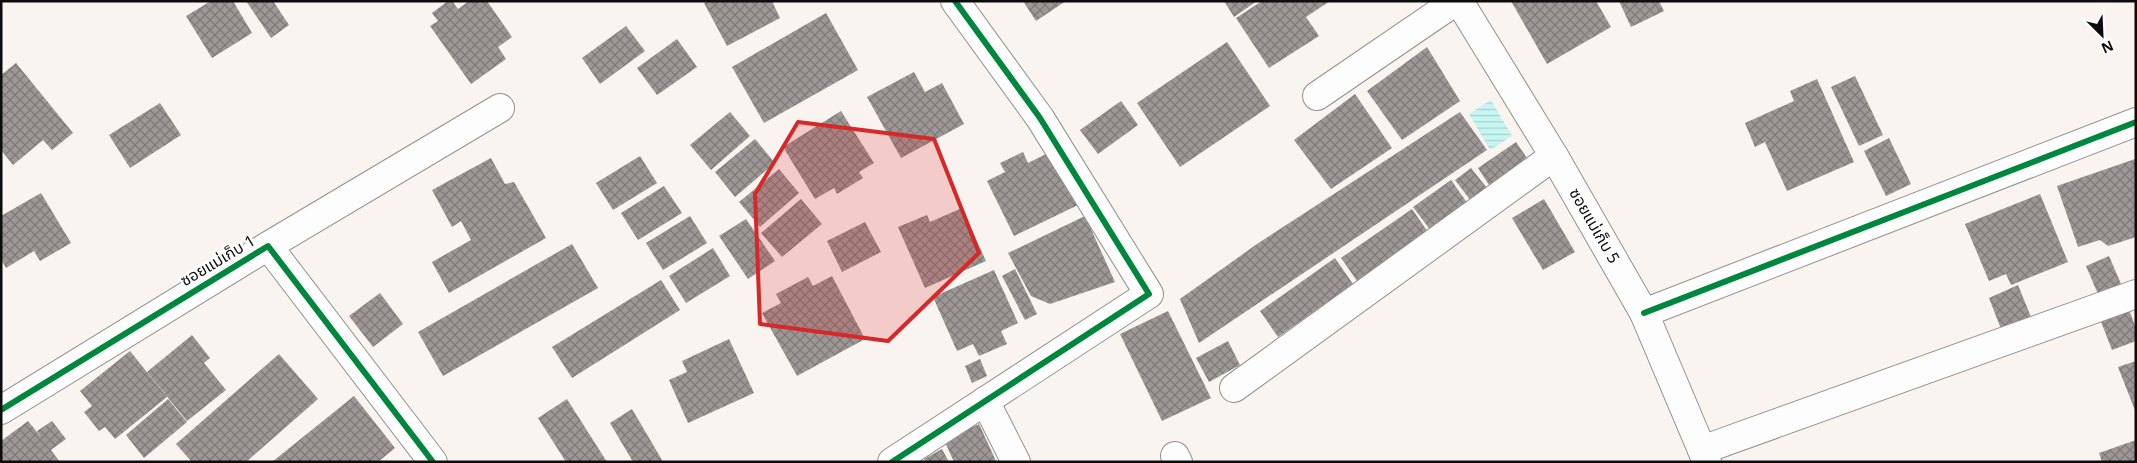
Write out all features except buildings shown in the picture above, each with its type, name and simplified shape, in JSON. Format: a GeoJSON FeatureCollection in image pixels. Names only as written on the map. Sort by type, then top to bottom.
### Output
{"type":"FeatureCollection","features":[{"type":"Feature","properties":{"kind":"street"},"geometry":{"type":"LineString","coordinates":[[892,462],[1149,294],[1040,118],[955,1]]}},
{"type":"Feature","properties":{"kind":"street"},"geometry":{"type":"LineString","coordinates":[[1317,96],[1458,1]]}},
{"type":"Feature","properties":{"kind":"street","name":"ซอยแม่เก็บ 5"},"geometry":{"type":"LineString","coordinates":[[1458,1],[1554,156],[1644,312],[1704,456]]}},
{"type":"Feature","properties":{"kind":"street"},"geometry":{"type":"LineString","coordinates":[[268,246],[500,108]]}},
{"type":"Feature","properties":{"kind":"street"},"geometry":{"type":"LineString","coordinates":[[1644,312],[2136,122]]}},
{"type":"Feature","properties":{"kind":"street"},"geometry":{"type":"LineString","coordinates":[[1234,388],[1554,156]]}},
{"type":"Feature","properties":{"kind":"street","name":"ซอยแม่เก็บ 1"},"geometry":{"type":"LineString","coordinates":[[1,410],[268,246],[433,462]]}},
{"type":"Feature","properties":{"kind":"street"},"geometry":{"type":"LineString","coordinates":[[1704,456],[2136,294]]}},
{"type":"Feature","properties":{"kind":"street"},"geometry":{"type":"LineString","coordinates":[[985,401],[1016,462]]}},
{"type":"Feature","properties":{"kind":"highlighted area"},"geometry":{"type":"Polygon","coordinates":[[[798,122],[934,139],[979,253],[888,341],[760,324],[755,194],[798,122]]]}},
{"type":"Feature","properties":{"kind":"water"},"geometry":{"type":"Polygon","coordinates":[[[1491,100],[1512,136],[1490,150],[1469,114],[1491,100]]]}},
{"type":"Feature","properties":{"kind":"cycle path"},"geometry":{"type":"LineString","coordinates":[[892,462],[1149,294],[1040,118],[955,1]]}},
{"type":"Feature","properties":{"kind":"cycle path"},"geometry":{"type":"LineString","coordinates":[[1644,313],[2136,122]]}},
{"type":"Feature","properties":{"kind":"cycle path"},"geometry":{"type":"LineString","coordinates":[[1,410],[268,246],[433,462]]}}]}
